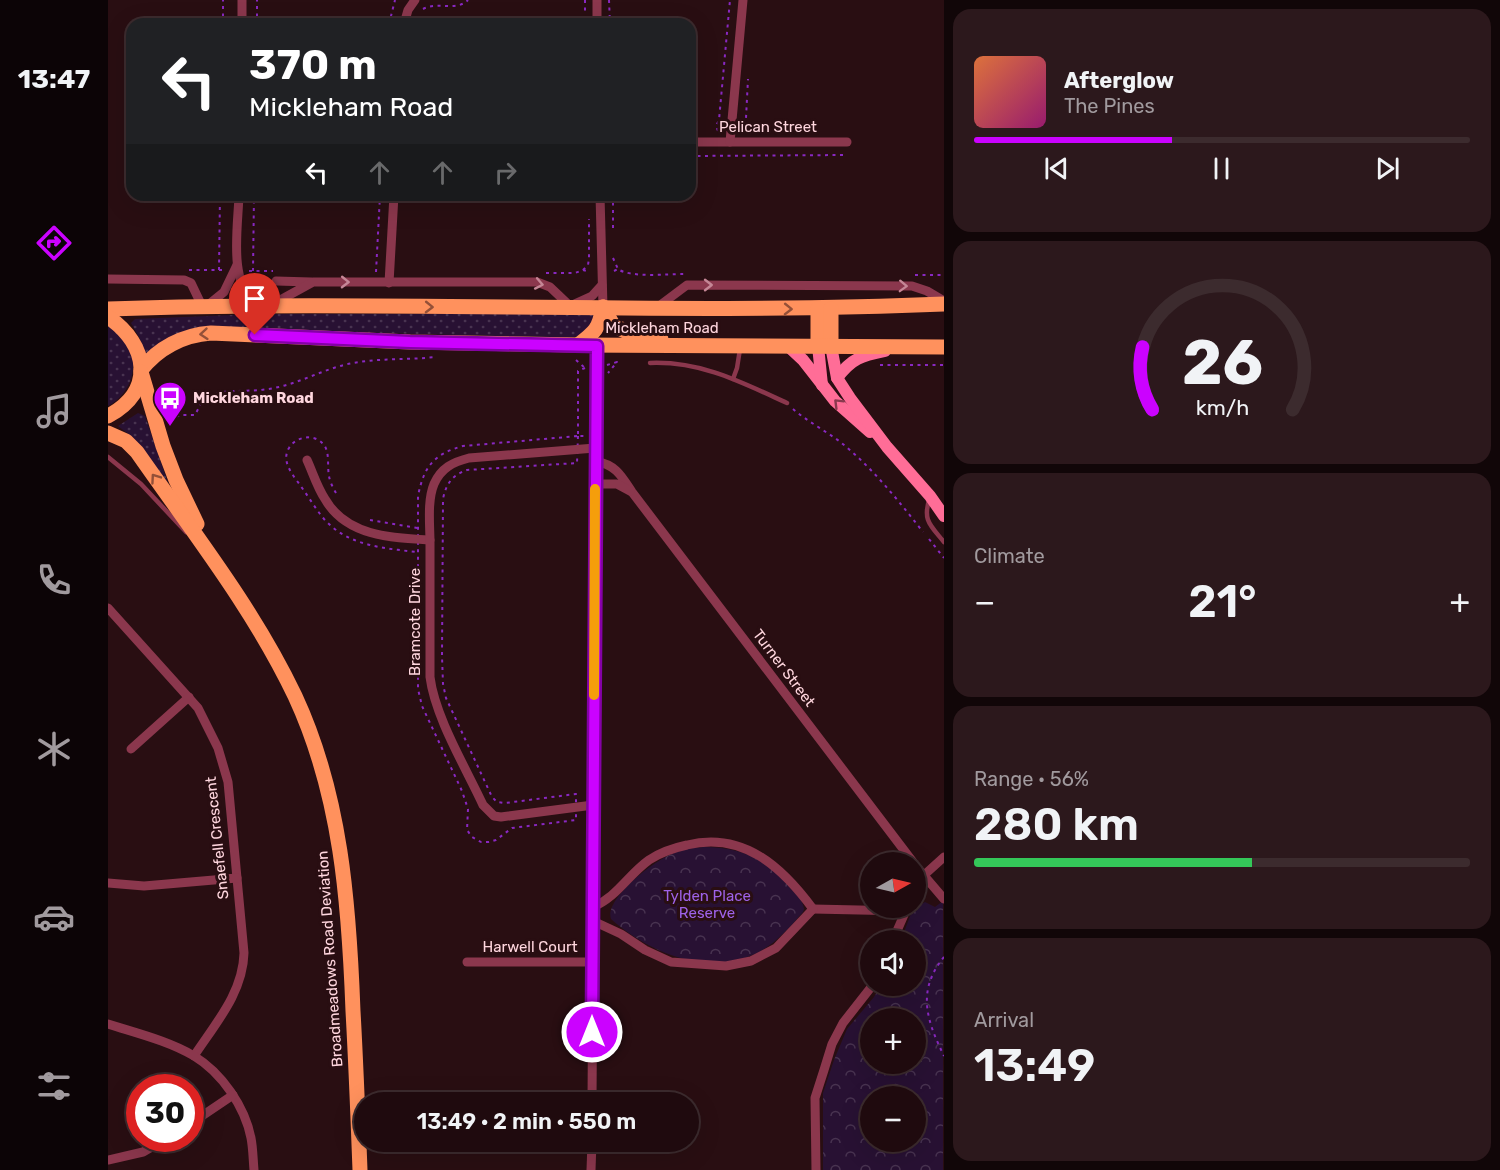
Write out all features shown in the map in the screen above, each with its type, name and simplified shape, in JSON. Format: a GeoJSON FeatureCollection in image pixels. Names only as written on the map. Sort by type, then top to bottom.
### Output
{"type":"FeatureCollection","features":[{"type":"Feature","properties":{"kind":"main road","name":"Mickleham Road"},"geometry":{"type":"LineString","coordinates":[[108,309],[205,305],[825,309],[944,302]]}},
{"type":"Feature","properties":{"kind":"main road"},"geometry":{"type":"LineString","coordinates":[[603,307],[614,325],[629,333],[696,346]]}},
{"type":"Feature","properties":{"kind":"main road"},"geometry":{"type":"LineString","coordinates":[[576,352],[600,324],[603,307]]}},
{"type":"Feature","properties":{"kind":"main road"},"geometry":{"type":"LineString","coordinates":[[824,346],[825,309]]}},
{"type":"Feature","properties":{"kind":"main road","name":"Broadmeadows Road Deviation"},"geometry":{"type":"LineString","coordinates":[[108,317],[125,330],[134,341],[140,355],[141,371],[157,428],[176,480],[213,560]]}},
{"type":"Feature","properties":{"kind":"main road","name":"Mickleham Road"},"geometry":{"type":"LineString","coordinates":[[141,371],[147,363],[176,341],[188,336],[210,333],[576,352],[597,346],[944,347]]}},
{"type":"Feature","properties":{"kind":"main road"},"geometry":{"type":"LineString","coordinates":[[108,416],[130,400],[137,387],[141,371]]}},
{"type":"Feature","properties":{"kind":"main road","name":"Broadmeadows Road Deviation"},"geometry":{"type":"LineString","coordinates":[[108,434],[126,441],[137,452],[265,638],[296,698],[321,765],[333,807],[348,917],[360,1170]]}},
{"type":"Feature","properties":{"kind":"street"},"geometry":{"type":"LineString","coordinates":[[242,0],[242,18]]}},
{"type":"Feature","properties":{"kind":"street"},"geometry":{"type":"LineString","coordinates":[[406,18],[408,10],[416,0]]}},
{"type":"Feature","properties":{"kind":"street"},"geometry":{"type":"LineString","coordinates":[[597,0],[597,18]]}},
{"type":"Feature","properties":{"kind":"street"},"geometry":{"type":"LineString","coordinates":[[730,142],[743,0]]}},
{"type":"Feature","properties":{"kind":"street","name":"Pelican Street"},"geometry":{"type":"LineString","coordinates":[[696,142],[847,142]]}},
{"type":"Feature","properties":{"kind":"street"},"geometry":{"type":"LineString","coordinates":[[239,201],[237,265],[246,294],[264,305]]}},
{"type":"Feature","properties":{"kind":"street"},"geometry":{"type":"LineString","coordinates":[[389,283],[394,201]]}},
{"type":"Feature","properties":{"kind":"street"},"geometry":{"type":"LineString","coordinates":[[600,201],[603,307]]}},
{"type":"Feature","properties":{"kind":"street"},"geometry":{"type":"LineString","coordinates":[[108,279],[184,280],[190,283],[205,305],[224,292],[237,265]]}},
{"type":"Feature","properties":{"kind":"street"},"geometry":{"type":"LineString","coordinates":[[276,281],[313,282]]}},
{"type":"Feature","properties":{"kind":"street","name":"Mickleham Road"},"geometry":{"type":"LineString","coordinates":[[264,305],[313,282],[537,282],[550,287],[570,306]]}},
{"type":"Feature","properties":{"kind":"street"},"geometry":{"type":"LineString","coordinates":[[570,306],[592,296],[602,285]]}},
{"type":"Feature","properties":{"kind":"street","name":"Mickleham Road"},"geometry":{"type":"LineString","coordinates":[[657,307],[687,285],[912,286],[927,291],[944,302]]}},
{"type":"Feature","properties":{"kind":"street"},"geometry":{"type":"LineString","coordinates":[[592,1092],[597,346]]}},
{"type":"Feature","properties":{"kind":"street"},"geometry":{"type":"LineString","coordinates":[[788,346],[803,360],[835,401],[887,447]]}},
{"type":"Feature","properties":{"kind":"street"},"geometry":{"type":"LineString","coordinates":[[824,346],[837,378],[849,398],[944,516]]}},
{"type":"Feature","properties":{"kind":"street"},"geometry":{"type":"LineString","coordinates":[[822,386],[824,346]]}},
{"type":"Feature","properties":{"kind":"street"},"geometry":{"type":"LineString","coordinates":[[837,378],[857,357],[901,347]]}},
{"type":"Feature","properties":{"kind":"street","name":"Bramcote Drive"},"geometry":{"type":"LineString","coordinates":[[593,805],[501,817],[489,813],[483,806],[432,692],[430,677],[430,540],[433,486],[446,467],[458,460],[595,448]]}},
{"type":"Feature","properties":{"kind":"street"},"geometry":{"type":"LineString","coordinates":[[307,460],[325,499],[341,520],[368,532],[430,540]]}},
{"type":"Feature","properties":{"kind":"street","name":"Turner Street"},"geometry":{"type":"LineString","coordinates":[[595,461],[608,464],[619,473],[905,852]]}},
{"type":"Feature","properties":{"kind":"street"},"geometry":{"type":"LineString","coordinates":[[595,484],[616,484],[632,492]]}},
{"type":"Feature","properties":{"kind":"street","name":"Snaefell Crescent"},"geometry":{"type":"LineString","coordinates":[[108,608],[198,708],[211,731],[225,767],[244,953],[242,974],[236,991],[194,1056]]}},
{"type":"Feature","properties":{"kind":"street"},"geometry":{"type":"LineString","coordinates":[[131,750],[189,698]]}},
{"type":"Feature","properties":{"kind":"street"},"geometry":{"type":"LineString","coordinates":[[593,907],[612,897],[641,866],[668,850],[695,843],[714,842],[750,850],[769,861],[794,884],[813,909]]}},
{"type":"Feature","properties":{"kind":"street"},"geometry":{"type":"LineString","coordinates":[[926,873],[944,857]]}},
{"type":"Feature","properties":{"kind":"street"},"geometry":{"type":"LineString","coordinates":[[108,883],[144,886],[237,878]]}},
{"type":"Feature","properties":{"kind":"street","name":"Turner Street"},"geometry":{"type":"LineString","coordinates":[[926,879],[944,898]]}},
{"type":"Feature","properties":{"kind":"street"},"geometry":{"type":"LineString","coordinates":[[593,921],[671,962],[726,966],[751,961],[776,948],[813,909],[860,909]]}},
{"type":"Feature","properties":{"kind":"street","name":"Harwell Court"},"geometry":{"type":"LineString","coordinates":[[467,962],[593,962]]}},
{"type":"Feature","properties":{"kind":"street"},"geometry":{"type":"LineString","coordinates":[[816,1170],[815,1098],[832,1044],[843,1023],[864,996]]}},
{"type":"Feature","properties":{"kind":"street"},"geometry":{"type":"LineString","coordinates":[[108,1024],[194,1056],[208,1068],[233,1095],[241,1109],[251,1137],[254,1170]]}},
{"type":"Feature","properties":{"kind":"street"},"geometry":{"type":"LineString","coordinates":[[204,1115],[233,1095]]}},
{"type":"Feature","properties":{"kind":"street"},"geometry":{"type":"LineString","coordinates":[[108,1160],[143,1152]]}},
{"type":"Feature","properties":{"kind":"street"},"geometry":{"type":"LineString","coordinates":[[591,1170],[592,1152]]}},
{"type":"Feature","properties":{"kind":"lane"},"geometry":{"type":"LineString","coordinates":[[733,379],[741,346]]}},
{"type":"Feature","properties":{"kind":"lane"},"geometry":{"type":"LineString","coordinates":[[650,363],[679,363],[704,369],[787,403]]}},
{"type":"Feature","properties":{"kind":"lane"},"geometry":{"type":"LineString","coordinates":[[108,457],[141,484],[213,560]]}},
{"type":"Feature","properties":{"kind":"lane"},"geometry":{"type":"LineString","coordinates":[[930,496],[926,507],[927,521],[944,542]]}},
{"type":"Feature","properties":{"kind":"path"},"geometry":{"type":"LineString","coordinates":[[223,18],[224,0]]}},
{"type":"Feature","properties":{"kind":"path"},"geometry":{"type":"LineString","coordinates":[[257,0],[257,18]]}},
{"type":"Feature","properties":{"kind":"path"},"geometry":{"type":"LineString","coordinates":[[390,18],[395,0]]}},
{"type":"Feature","properties":{"kind":"path"},"geometry":{"type":"LineString","coordinates":[[417,14],[432,5],[455,7],[468,0]]}},
{"type":"Feature","properties":{"kind":"path"},"geometry":{"type":"LineString","coordinates":[[609,0],[610,18]]}},
{"type":"Feature","properties":{"kind":"path"},"geometry":{"type":"LineString","coordinates":[[696,156],[846,155]]}},
{"type":"Feature","properties":{"kind":"path"},"geometry":{"type":"LineString","coordinates":[[219,270],[220,201]]}},
{"type":"Feature","properties":{"kind":"path"},"geometry":{"type":"LineString","coordinates":[[253,271],[254,201]]}},
{"type":"Feature","properties":{"kind":"path"},"geometry":{"type":"LineString","coordinates":[[376,272],[380,201]]}},
{"type":"Feature","properties":{"kind":"path"},"geometry":{"type":"LineString","coordinates":[[613,201],[613,237]]}},
{"type":"Feature","properties":{"kind":"path"},"geometry":{"type":"LineString","coordinates":[[583,270],[589,258],[589,216]]}},
{"type":"Feature","properties":{"kind":"path"},"geometry":{"type":"LineString","coordinates":[[613,258],[618,269]]}},
{"type":"Feature","properties":{"kind":"path"},"geometry":{"type":"LineString","coordinates":[[576,352],[585,368],[596,368]]}},
{"type":"Feature","properties":{"kind":"path"},"geometry":{"type":"LineString","coordinates":[[169,417],[195,415],[205,396],[216,392],[262,391],[281,387],[323,370],[353,363],[392,358],[438,357]]}},
{"type":"Feature","properties":{"kind":"path"},"geometry":{"type":"LineString","coordinates":[[787,403],[802,417],[839,441],[862,462],[894,496],[944,558]]}},
{"type":"Feature","properties":{"kind":"path"},"geometry":{"type":"LineString","coordinates":[[578,436],[577,449],[577,463],[467,470],[459,473],[446,487],[442,499],[442,656],[446,698],[492,797],[498,802],[576,794],[576,820],[513,828],[496,840],[481,842],[472,837],[467,830],[468,809],[462,790],[422,706],[418,689],[418,496],[421,479],[432,462],[445,451],[463,446],[578,436]]}},
{"type":"Feature","properties":{"kind":"path"},"geometry":{"type":"LineString","coordinates":[[339,498],[330,478],[327,450],[323,443],[308,437],[298,439],[291,444],[287,452],[287,466],[332,527],[359,542],[376,548],[418,552]]}},
{"type":"Feature","properties":{"kind":"path"},"geometry":{"type":"LineString","coordinates":[[361,517],[418,528]]}},
{"type":"Feature","properties":{"kind":"path"},"geometry":{"type":"LineString","coordinates":[[944,957],[929,984],[925,1003],[934,1037],[944,1056]]}},
{"type":"Feature","properties":{"kind":"green space"},"geometry":{"type":"Polygon","coordinates":[[[258,314],[593,314],[595,322],[579,336],[569,338],[196,328],[169,338],[145,355],[131,323],[135,319],[258,314]]]}},
{"type":"Feature","properties":{"kind":"green space"},"geometry":{"type":"Polygon","coordinates":[[[108,325],[124,339],[133,365],[130,382],[126,389],[115,402],[108,406],[108,325]]]}},
{"type":"Feature","properties":{"kind":"green space"},"geometry":{"type":"Polygon","coordinates":[[[138,413],[145,416],[168,483],[131,436],[118,426],[138,413]]]}},
{"type":"Feature","properties":{"kind":"green space","name":"Tylden Place Reserve"},"geometry":{"type":"Polygon","coordinates":[[[704,847],[742,853],[764,863],[801,901],[803,912],[777,939],[759,952],[720,963],[680,958],[643,942],[611,919],[615,901],[643,872],[676,852],[704,847]]]}},
{"type":"Feature","properties":{"kind":"green space"},"geometry":{"type":"Polygon","coordinates":[[[943,901],[943,1170],[823,1170],[823,1093],[847,1029],[860,1014],[860,1074],[926,1074],[926,1008],[865,1008],[875,996],[926,996],[926,930],[905,930],[909,918],[926,918],[926,902],[935,907],[943,901]]]}},
{"type":"Feature","properties":{"kind":"slow traffic"},"geometry":{"type":"LineString","coordinates":[[594,695],[595,489]]}},
{"type":"Feature","properties":{"kind":"place","name":"Mickleham Road"},"geometry":{"type":"Point","coordinates":[170,427]}},
{"type":"Feature","properties":{"kind":"route"},"geometry":{"type":"LineString","coordinates":[[255,335],[410,342],[597,346],[592,1032]]}}]}
